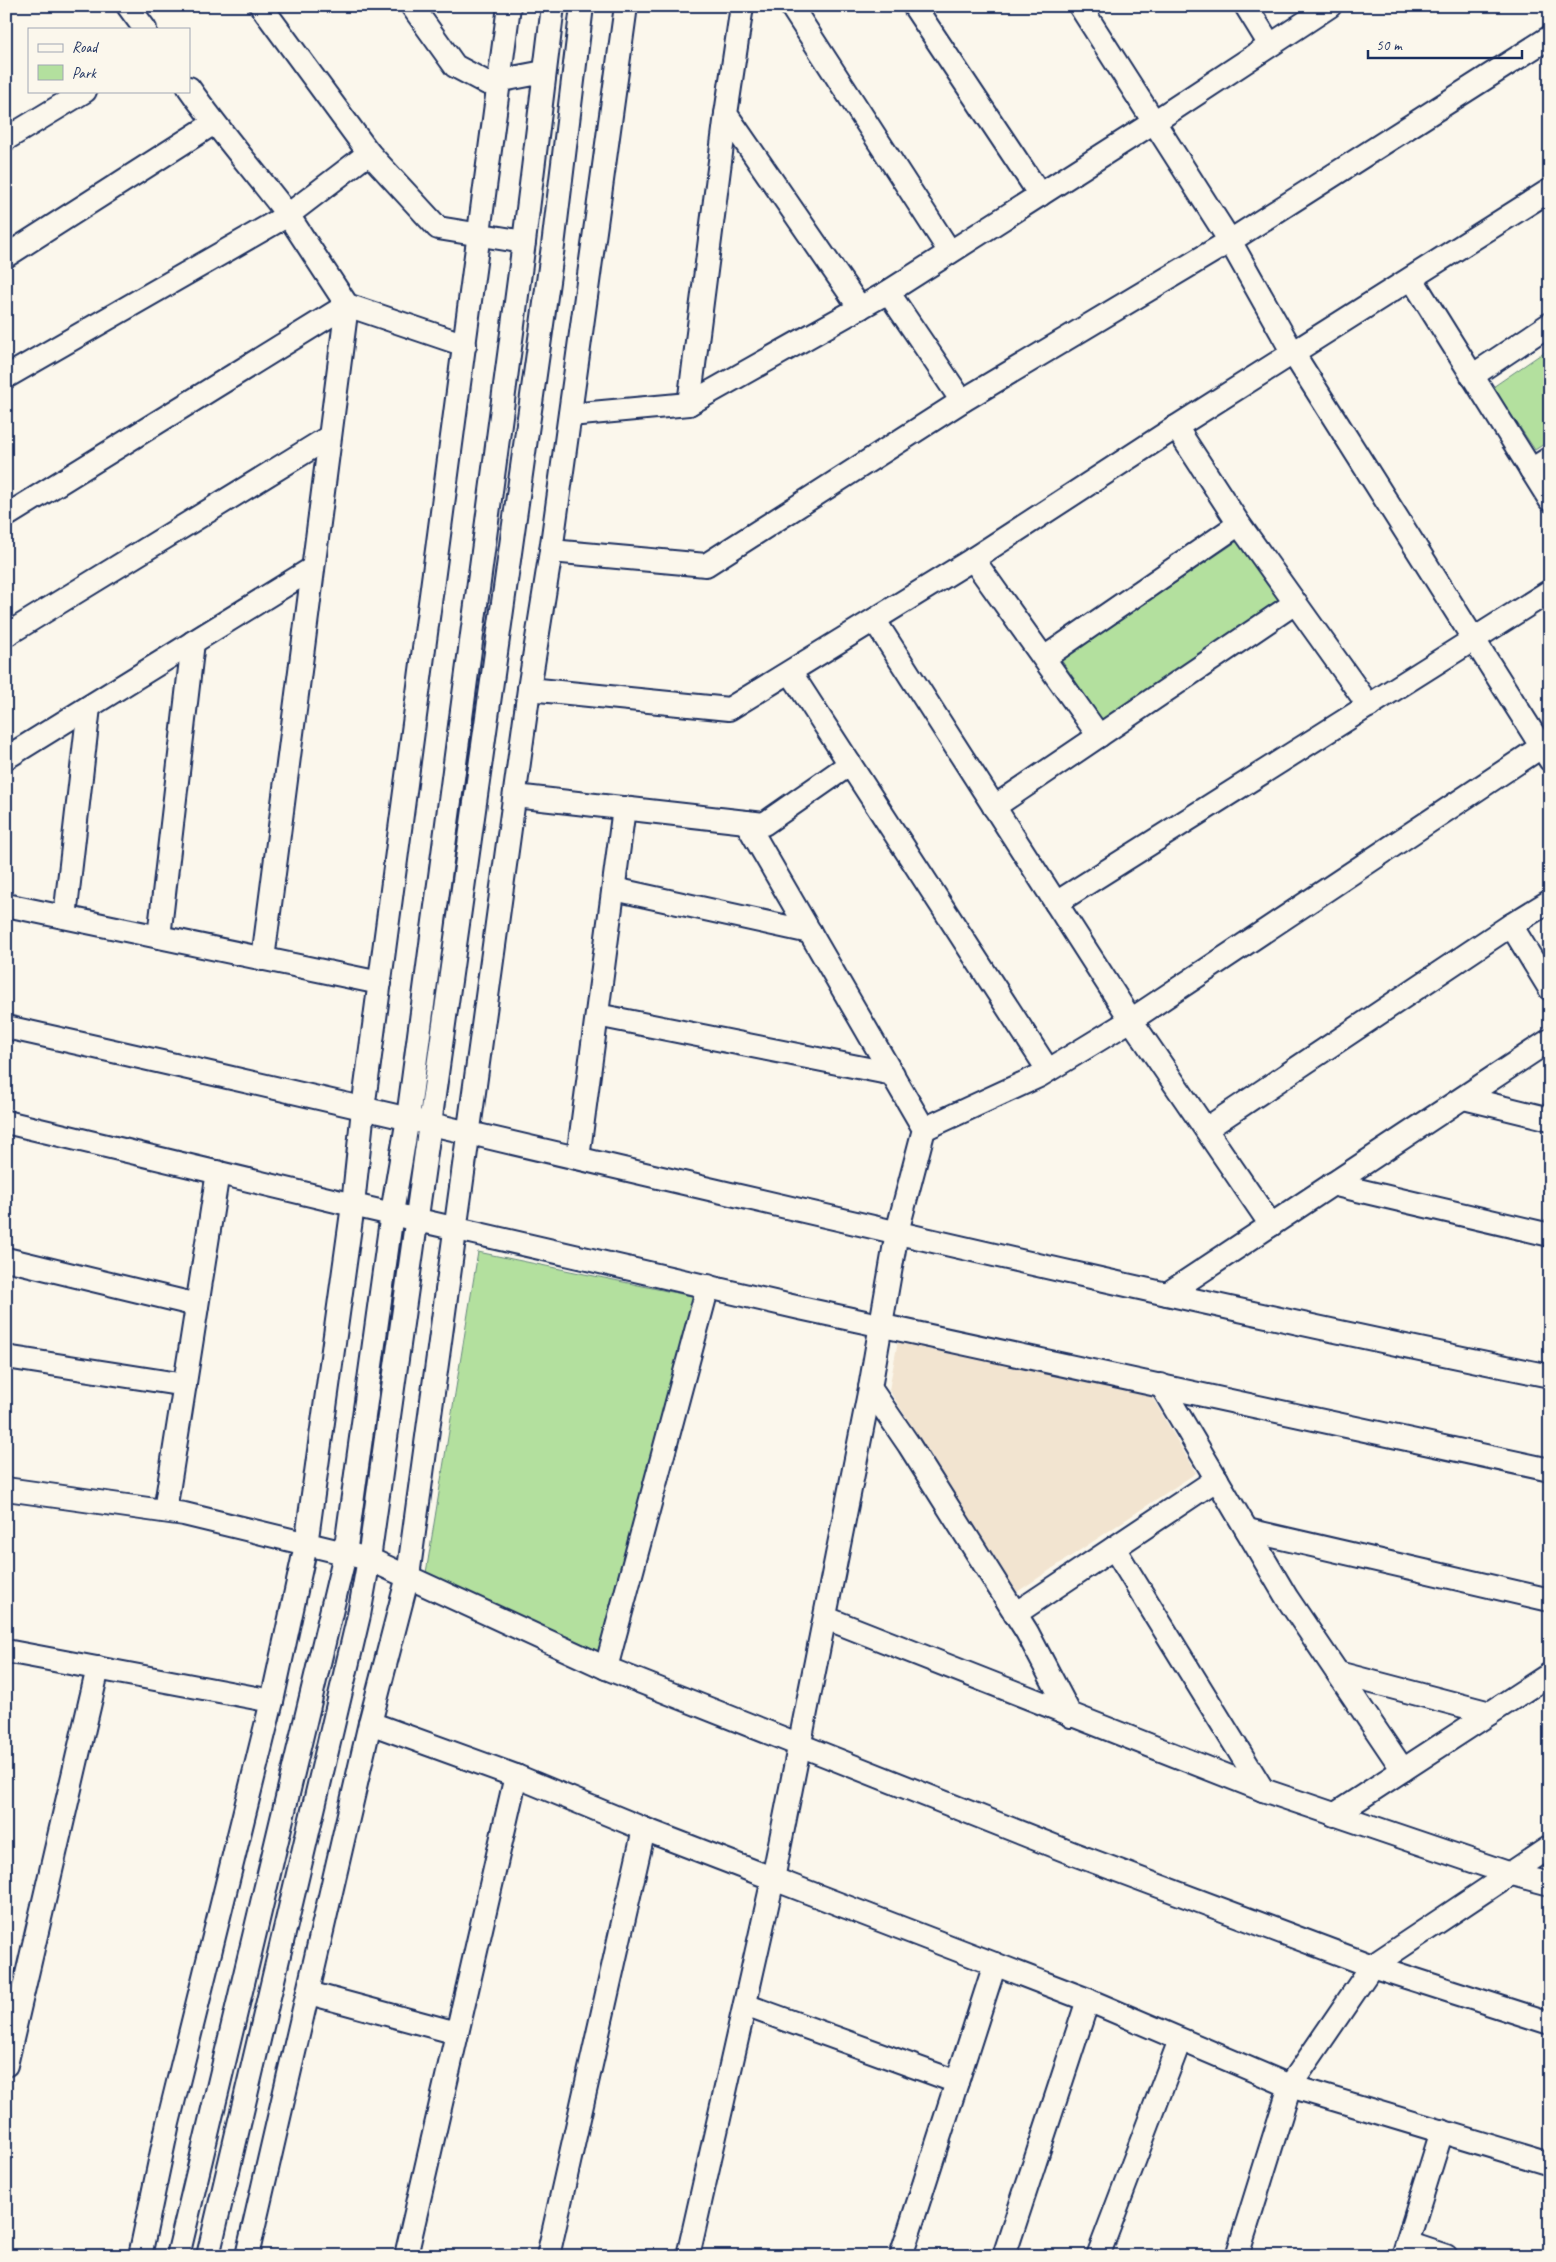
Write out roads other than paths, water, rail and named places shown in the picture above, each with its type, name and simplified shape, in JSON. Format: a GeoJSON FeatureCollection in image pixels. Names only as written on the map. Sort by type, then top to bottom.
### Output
{"type":"FeatureCollection","features":[{"type":"Feature","properties":{"kind":"street"},"geometry":{"type":"LineString","coordinates":[[128,6],[144,28]]}},
{"type":"Feature","properties":{"kind":"street"},"geometry":{"type":"LineString","coordinates":[[260,6],[369,153],[438,228],[524,242]]}},
{"type":"Feature","properties":{"kind":"street"},"geometry":{"type":"LineString","coordinates":[[412,6],[455,66],[487,83],[544,72]]}},
{"type":"Feature","properties":{"kind":"street"},"geometry":{"type":"LineString","coordinates":[[140,2256],[168,2123],[272,1700],[306,1545],[353,1205],[363,1109],[510,6]]}},
{"type":"Feature","properties":{"kind":"street"},"geometry":{"type":"LineString","coordinates":[[178,2256],[345,1554],[392,1213],[408,1118],[524,242],[553,6]]}},
{"type":"Feature","properties":{"kind":"street"},"geometry":{"type":"LineString","coordinates":[[208,2256],[359,1615],[369,1559],[554,246],[582,6]]}},
{"type":"Feature","properties":{"kind":"street"},"geometry":{"type":"LineString","coordinates":[[247,2256],[370,1723],[408,1576],[470,1133],[529,689],[551,551],[626,6]]}},
{"type":"Feature","properties":{"kind":"street"},"geometry":{"type":"LineString","coordinates":[[689,404],[726,114],[742,6]]}},
{"type":"Feature","properties":{"kind":"street"},"geometry":{"type":"LineString","coordinates":[[791,6],[950,252]]}},
{"type":"Feature","properties":{"kind":"street"},"geometry":{"type":"LineString","coordinates":[[914,6],[1040,195]]}},
{"type":"Feature","properties":{"kind":"street"},"geometry":{"type":"LineString","coordinates":[[924,1129],[1048,1070],[1131,1020],[1547,749],[1473,640],[1294,353],[1230,241],[1080,6]]}},
{"type":"Feature","properties":{"kind":"street"},"geometry":{"type":"LineString","coordinates":[[1246,6],[1270,45]]}},
{"type":"Feature","properties":{"kind":"street"},"geometry":{"type":"LineString","coordinates":[[570,415],[689,404],[888,292],[1154,122],[1330,6]]}},
{"type":"Feature","properties":{"kind":"street"},"geometry":{"type":"LineString","coordinates":[[551,551],[706,565],[962,402],[1230,241],[1550,36]]}},
{"type":"Feature","properties":{"kind":"street"},"geometry":{"type":"LineString","coordinates":[[190,89],[214,123],[246,160],[288,215],[347,305],[465,345]]}},
{"type":"Feature","properties":{"kind":"street"},"geometry":{"type":"LineString","coordinates":[[6,139],[83,92]]}},
{"type":"Feature","properties":{"kind":"street"},"geometry":{"type":"LineString","coordinates":[[726,114],[860,308]]}},
{"type":"Feature","properties":{"kind":"street"},"geometry":{"type":"LineString","coordinates":[[6,256],[214,123]]}},
{"type":"Feature","properties":{"kind":"street"},"geometry":{"type":"LineString","coordinates":[[6,376],[288,215],[369,153]]}},
{"type":"Feature","properties":{"kind":"street"},"geometry":{"type":"LineString","coordinates":[[529,689],[730,709],[973,559],[1176,427],[1550,190]]}},
{"type":"Feature","properties":{"kind":"street"},"geometry":{"type":"LineString","coordinates":[[1412,279],[1550,500]]}},
{"type":"Feature","properties":{"kind":"street"},"geometry":{"type":"LineString","coordinates":[[888,292],[962,402]]}},
{"type":"Feature","properties":{"kind":"street"},"geometry":{"type":"LineString","coordinates":[[263,959],[347,305]]}},
{"type":"Feature","properties":{"kind":"street"},"geometry":{"type":"LineString","coordinates":[[6,516],[347,305]]}},
{"type":"Feature","properties":{"kind":"street"},"geometry":{"type":"LineString","coordinates":[[1472,376],[1550,324]]}},
{"type":"Feature","properties":{"kind":"street"},"geometry":{"type":"LineString","coordinates":[[1176,427],[1239,524],[1368,706]]}},
{"type":"Feature","properties":{"kind":"street"},"geometry":{"type":"LineString","coordinates":[[6,635],[329,437]]}},
{"type":"Feature","properties":{"kind":"street"},"geometry":{"type":"LineString","coordinates":[[1531,470],[1550,458]]}},
{"type":"Feature","properties":{"kind":"street"},"geometry":{"type":"LineString","coordinates":[[1044,658],[1239,524]]}},
{"type":"Feature","properties":{"kind":"street"},"geometry":{"type":"LineString","coordinates":[[973,559],[1099,736]]}},
{"type":"Feature","properties":{"kind":"street"},"geometry":{"type":"LineString","coordinates":[[6,758],[313,568]]}},
{"type":"Feature","properties":{"kind":"street"},"geometry":{"type":"LineString","coordinates":[[1056,903],[1550,591]]}},
{"type":"Feature","properties":{"kind":"street"},"geometry":{"type":"LineString","coordinates":[[994,807],[1295,603]]}},
{"type":"Feature","properties":{"kind":"street"},"geometry":{"type":"LineString","coordinates":[[875,621],[1131,1020],[1271,1225]]}},
{"type":"Feature","properties":{"kind":"street"},"geometry":{"type":"LineString","coordinates":[[159,937],[193,642]]}},
{"type":"Feature","properties":{"kind":"street"},"geometry":{"type":"LineString","coordinates":[[791,673],[1048,1070]]}},
{"type":"Feature","properties":{"kind":"street"},"geometry":{"type":"LineString","coordinates":[[64,917],[89,707]]}},
{"type":"Feature","properties":{"kind":"street"},"geometry":{"type":"LineString","coordinates":[[515,796],[764,824],[850,764]]}},
{"type":"Feature","properties":{"kind":"street"},"geometry":{"type":"LineString","coordinates":[[578,1158],[624,808]]}},
{"type":"Feature","properties":{"kind":"street"},"geometry":{"type":"LineString","coordinates":[[688,2256],[773,1879],[826,1618],[870,1388],[897,1232],[924,1129],[746,822]]}},
{"type":"Feature","properties":{"kind":"street"},"geometry":{"type":"LineString","coordinates":[[614,889],[810,932]]}},
{"type":"Feature","properties":{"kind":"street"},"geometry":{"type":"LineString","coordinates":[[1206,1130],[1510,925],[1550,901]]}},
{"type":"Feature","properties":{"kind":"street"},"geometry":{"type":"LineString","coordinates":[[6,905],[380,983]]}},
{"type":"Feature","properties":{"kind":"street"},"geometry":{"type":"LineString","coordinates":[[1510,925],[1550,989]]}},
{"type":"Feature","properties":{"kind":"street"},"geometry":{"type":"LineString","coordinates":[[597,1015],[893,1074]]}},
{"type":"Feature","properties":{"kind":"street"},"geometry":{"type":"LineString","coordinates":[[6,1027],[257,1083],[1167,1294],[1358,1337],[1550,1376]]}},
{"type":"Feature","properties":{"kind":"street"},"geometry":{"type":"LineString","coordinates":[[1167,1294],[1550,1040]]}},
{"type":"Feature","properties":{"kind":"street"},"geometry":{"type":"LineString","coordinates":[[1464,1098],[1550,1119]]}},
{"type":"Feature","properties":{"kind":"street"},"geometry":{"type":"LineString","coordinates":[[6,1122],[353,1205],[881,1325],[1550,1470]]}},
{"type":"Feature","properties":{"kind":"street"},"geometry":{"type":"LineString","coordinates":[[165,1511],[218,1172]]}},
{"type":"Feature","properties":{"kind":"street"},"geometry":{"type":"LineString","coordinates":[[1332,1184],[1550,1235]]}},
{"type":"Feature","properties":{"kind":"street"},"geometry":{"type":"LineString","coordinates":[[6,1259],[198,1305]]}},
{"type":"Feature","properties":{"kind":"street"},"geometry":{"type":"LineString","coordinates":[[606,1668],[708,1286]]}},
{"type":"Feature","properties":{"kind":"street"},"geometry":{"type":"LineString","coordinates":[[6,1357],[185,1385]]}},
{"type":"Feature","properties":{"kind":"street"},"geometry":{"type":"LineString","coordinates":[[1161,1385],[1287,1598],[1403,1770]]}},
{"type":"Feature","properties":{"kind":"street"},"geometry":{"type":"LineString","coordinates":[[870,1388],[909,1445],[1015,1614],[1071,1716]]}},
{"type":"Feature","properties":{"kind":"street"},"geometry":{"type":"LineString","coordinates":[[1015,1614],[1217,1480]]}},
{"type":"Feature","properties":{"kind":"street"},"geometry":{"type":"LineString","coordinates":[[6,1489],[184,1514],[369,1559],[606,1668],[1074,1854],[1372,1966],[1550,2023]]}},
{"type":"Feature","properties":{"kind":"street"},"geometry":{"type":"LineString","coordinates":[[1246,1530],[1550,1600]]}},
{"type":"Feature","properties":{"kind":"street"},"geometry":{"type":"LineString","coordinates":[[1114,1548],[1263,1790]]}},
{"type":"Feature","properties":{"kind":"street"},"geometry":{"type":"LineString","coordinates":[[826,1618],[1263,1790],[1508,1873],[1550,1884]]}},
{"type":"Feature","properties":{"kind":"street"},"geometry":{"type":"LineString","coordinates":[[6,1651],[272,1700]]}},
{"type":"Feature","properties":{"kind":"street"},"geometry":{"type":"LineString","coordinates":[[6,2065],[98,1668]]}},
{"type":"Feature","properties":{"kind":"street"},"geometry":{"type":"LineString","coordinates":[[1338,1674],[1490,1714]]}},
{"type":"Feature","properties":{"kind":"street"},"geometry":{"type":"LineString","coordinates":[[1334,1815],[1550,1674]]}},
{"type":"Feature","properties":{"kind":"street"},"geometry":{"type":"LineString","coordinates":[[370,1723],[516,1776],[644,1829],[1088,2000],[1290,2086],[1550,2164]]}},
{"type":"Feature","properties":{"kind":"street"},"geometry":{"type":"LineString","coordinates":[[406,2256],[516,1776]]}},
{"type":"Feature","properties":{"kind":"street"},"geometry":{"type":"LineString","coordinates":[[548,2256],[644,1829]]}},
{"type":"Feature","properties":{"kind":"street"},"geometry":{"type":"LineString","coordinates":[[1237,2256],[1290,2086],[1372,1966],[1508,1873],[1550,1847]]}},
{"type":"Feature","properties":{"kind":"street"},"geometry":{"type":"LineString","coordinates":[[901,2256],[995,1964]]}},
{"type":"Feature","properties":{"kind":"street"},"geometry":{"type":"LineString","coordinates":[[309,1993],[457,2033]]}},
{"type":"Feature","properties":{"kind":"street"},"geometry":{"type":"LineString","coordinates":[[1004,2256],[1088,2000]]}},
{"type":"Feature","properties":{"kind":"street"},"geometry":{"type":"LineString","coordinates":[[745,2005],[957,2082]]}},
{"type":"Feature","properties":{"kind":"street"},"geometry":{"type":"LineString","coordinates":[[1098,2256],[1180,2040]]}},
{"type":"Feature","properties":{"kind":"street"},"geometry":{"type":"LineString","coordinates":[[1442,2131],[1405,2250],[1446,2256]]}}]}
